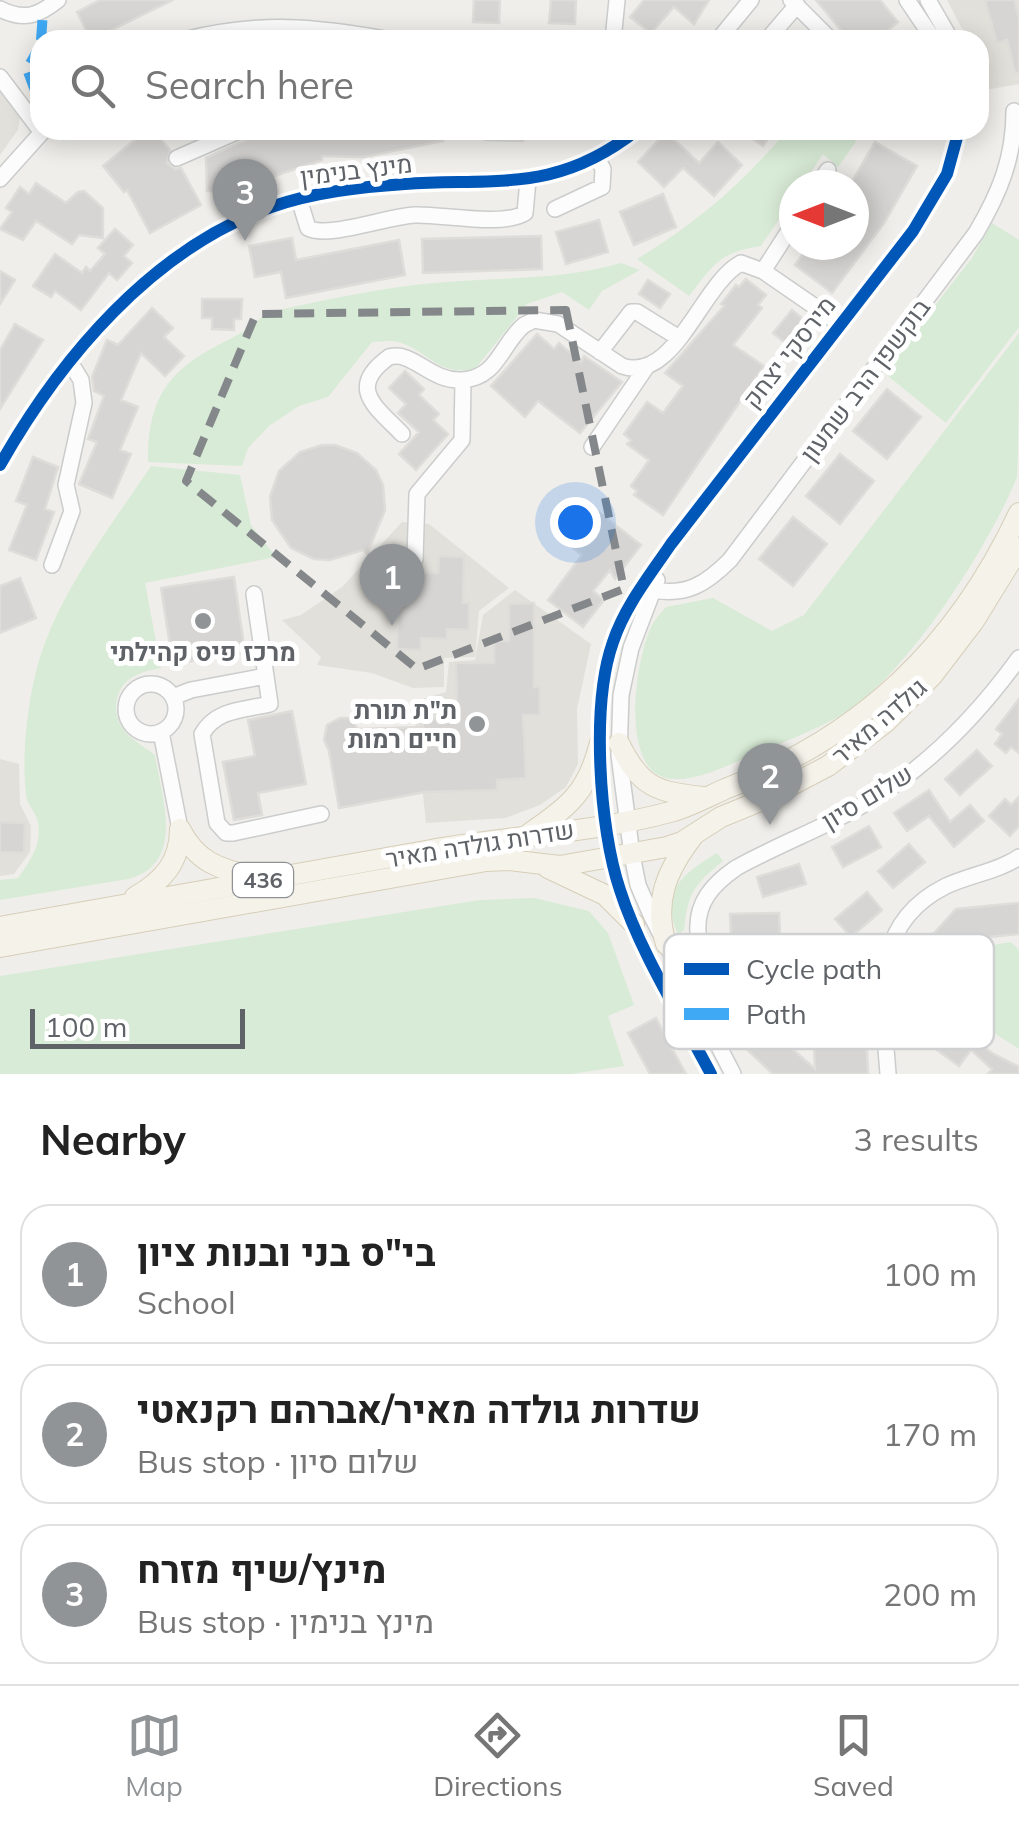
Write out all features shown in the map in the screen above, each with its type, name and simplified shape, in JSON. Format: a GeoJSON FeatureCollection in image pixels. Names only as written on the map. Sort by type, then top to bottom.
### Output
{"type":"FeatureCollection","features":[{"type":"Feature","properties":{"kind":"main road","name":"שדרות גולדה מאיר"},"geometry":{"type":"LineString","coordinates":[[0,927],[671,812],[816,748],[850,726],[897,686],[920,664],[962,610],[1019,512]]}},
{"type":"Feature","properties":{"kind":"main road","name":"גולדה מאיר"},"geometry":{"type":"LineString","coordinates":[[622,857],[668,847],[721,817],[765,799],[828,766],[886,722],[954,649],[1019,548]]}},
{"type":"Feature","properties":{"kind":"main road"},"geometry":{"type":"LineString","coordinates":[[527,835],[575,799],[609,744],[648,784],[662,792],[705,797]]}},
{"type":"Feature","properties":{"kind":"main road"},"geometry":{"type":"LineString","coordinates":[[180,828],[206,862],[231,872],[270,879]]}},
{"type":"Feature","properties":{"kind":"main road"},"geometry":{"type":"LineString","coordinates":[[116,906],[164,876],[180,845],[180,828]]}},
{"type":"Feature","properties":{"kind":"main road"},"geometry":{"type":"LineString","coordinates":[[664,938],[660,898],[675,862],[694,835]]}},
{"type":"Feature","properties":{"kind":"main road","name":"שדרות גולדה מאיר"},"geometry":{"type":"LineString","coordinates":[[0,947],[486,861],[560,866],[622,857]]}},
{"type":"Feature","properties":{"kind":"main road"},"geometry":{"type":"LineString","coordinates":[[542,866],[605,895],[634,924]]}},
{"type":"Feature","properties":{"kind":"street"},"geometry":{"type":"LineString","coordinates":[[0,8],[32,17],[58,0]]}},
{"type":"Feature","properties":{"kind":"street"},"geometry":{"type":"LineString","coordinates":[[614,30],[617,0]]}},
{"type":"Feature","properties":{"kind":"street"},"geometry":{"type":"LineString","coordinates":[[726,30],[751,0]]}},
{"type":"Feature","properties":{"kind":"street"},"geometry":{"type":"LineString","coordinates":[[907,0],[927,30]]}},
{"type":"Feature","properties":{"kind":"street"},"geometry":{"type":"LineString","coordinates":[[928,0],[945,30]]}},
{"type":"Feature","properties":{"kind":"street"},"geometry":{"type":"LineString","coordinates":[[774,30],[794,2],[821,30]]}},
{"type":"Feature","properties":{"kind":"street"},"geometry":{"type":"LineString","coordinates":[[230,30],[309,26],[332,30]]}},
{"type":"Feature","properties":{"kind":"street"},"geometry":{"type":"LineString","coordinates":[[0,77],[30,116]]}},
{"type":"Feature","properties":{"kind":"street","name":"בוקשפן הרב שמעון"},"geometry":{"type":"LineString","coordinates":[[652,590],[694,590],[713,577],[754,528],[976,233],[1009,165],[1014,111]]}},
{"type":"Feature","properties":{"kind":"street"},"geometry":{"type":"LineString","coordinates":[[0,179],[33,140]]}},
{"type":"Feature","properties":{"kind":"street"},"geometry":{"type":"LineString","coordinates":[[176,158],[218,140]]}},
{"type":"Feature","properties":{"kind":"street","name":"מינץ בנימין"},"geometry":{"type":"LineString","coordinates":[[0,465],[25,422],[70,362],[134,293],[188,250],[248,216],[299,199],[365,187],[528,180],[567,170],[621,140]]}},
{"type":"Feature","properties":{"kind":"street","name":"מירסקי יצחק"},"geometry":{"type":"LineString","coordinates":[[672,544],[933,200],[957,140]]}},
{"type":"Feature","properties":{"kind":"street"},"geometry":{"type":"LineString","coordinates":[[556,209],[602,187],[603,169],[596,156]]}},
{"type":"Feature","properties":{"kind":"street"},"geometry":{"type":"LineString","coordinates":[[299,199],[308,228],[325,233],[417,214],[510,219],[525,214],[528,180]]}},
{"type":"Feature","properties":{"kind":"street"},"geometry":{"type":"LineString","coordinates":[[763,271],[779,246]]}},
{"type":"Feature","properties":{"kind":"street"},"geometry":{"type":"LineString","coordinates":[[402,434],[365,393],[366,384],[382,362],[397,354],[445,380],[463,380],[490,371],[517,331],[534,320],[558,324],[632,370],[667,354],[726,272],[741,264],[763,271],[840,324]]}},
{"type":"Feature","properties":{"kind":"street"},"geometry":{"type":"LineString","coordinates":[[600,352],[631,312],[679,338]]}},
{"type":"Feature","properties":{"kind":"street"},"geometry":{"type":"LineString","coordinates":[[52,565],[72,512],[66,485],[84,403],[81,380],[70,362]]}},
{"type":"Feature","properties":{"kind":"street"},"geometry":{"type":"LineString","coordinates":[[592,447],[647,366]]}},
{"type":"Feature","properties":{"kind":"street"},"geometry":{"type":"LineString","coordinates":[[415,559],[415,500],[462,440],[463,380]]}},
{"type":"Feature","properties":{"kind":"street"},"geometry":{"type":"LineString","coordinates":[[609,744],[625,671],[672,544]]}},
{"type":"Feature","properties":{"kind":"street"},"geometry":{"type":"LineString","coordinates":[[664,982],[620,891],[622,857],[602,692],[612,643],[642,585],[672,544]]}},
{"type":"Feature","properties":{"kind":"street"},"geometry":{"type":"LineString","coordinates":[[254,594],[270,704],[221,714],[209,722],[202,734],[217,823],[226,833],[233,833],[321,814]]}},
{"type":"Feature","properties":{"kind":"street","name":"שלום סיון"},"geometry":{"type":"LineString","coordinates":[[699,934],[702,902],[722,878],[860,807],[915,771],[968,720],[1019,658]]}},
{"type":"Feature","properties":{"kind":"street"},"geometry":{"type":"LineString","coordinates":[[174,698],[192,690],[266,676]]}},
{"type":"Feature","properties":{"kind":"street"},"geometry":{"type":"LineString","coordinates":[[153,683],[165,687],[174,698],[172,723],[161,732],[144,734],[130,724],[126,707],[136,688],[153,683]]}},
{"type":"Feature","properties":{"kind":"street"},"geometry":{"type":"LineString","coordinates":[[161,732],[180,828]]}},
{"type":"Feature","properties":{"kind":"street"},"geometry":{"type":"LineString","coordinates":[[622,857],[664,940]]}},
{"type":"Feature","properties":{"kind":"street"},"geometry":{"type":"LineString","coordinates":[[897,934],[921,902],[960,880],[1017,863]]}},
{"type":"Feature","properties":{"kind":"street"},"geometry":{"type":"LineString","coordinates":[[698,1049],[711,1074]]}},
{"type":"Feature","properties":{"kind":"street"},"geometry":{"type":"LineString","coordinates":[[720,1049],[733,1074]]}},
{"type":"Feature","properties":{"kind":"street"},"geometry":{"type":"LineString","coordinates":[[886,1049],[888,1074]]}},
{"type":"Feature","properties":{"kind":"highlighted area"},"geometry":{"type":"Polygon","coordinates":[[[566,310],[624,589],[417,669],[186,481],[256,314],[566,310]]]}},
{"type":"Feature","properties":{"kind":"shaded area"},"geometry":{"type":"Polygon","coordinates":[[[947,0],[1019,0],[1019,84],[989,89],[989,30],[963,30],[947,0]]]}},
{"type":"Feature","properties":{"kind":"shaded area"},"geometry":{"type":"Polygon","coordinates":[[[0,74],[21,110],[18,130],[0,155],[0,74]]]}},
{"type":"Feature","properties":{"kind":"shaded area"},"geometry":{"type":"Polygon","coordinates":[[[402,522],[429,524],[509,588],[479,611],[475,657],[444,658],[444,687],[413,688],[372,673],[317,665],[321,657],[282,620],[301,615],[342,587],[402,522]]]}},
{"type":"Feature","properties":{"kind":"shaded area"},"geometry":{"type":"Polygon","coordinates":[[[515,590],[591,644],[577,709],[578,764],[566,787],[540,805],[505,818],[426,823],[413,702],[446,692],[449,662],[475,660],[483,615],[515,590]]]}},
{"type":"Feature","properties":{"kind":"shaded area"},"geometry":{"type":"Polygon","coordinates":[[[0,759],[19,764],[20,804],[31,826],[30,852],[14,874],[0,876],[0,759]]]}},
{"type":"Feature","properties":{"kind":"green space"},"geometry":{"type":"Polygon","coordinates":[[[778,140],[856,140],[838,167],[823,154],[812,170],[779,170],[779,219],[761,246],[719,261],[689,296],[637,259],[718,201],[778,140]]]}},
{"type":"Feature","properties":{"kind":"green space"},"geometry":{"type":"Polygon","coordinates":[[[992,223],[1019,240],[1019,327],[946,423],[883,372],[972,258],[992,223]]]}},
{"type":"Feature","properties":{"kind":"green space"},"geometry":{"type":"Polygon","coordinates":[[[621,263],[640,270],[602,291],[589,310],[562,292],[527,304],[475,369],[441,366],[398,342],[372,342],[328,397],[299,406],[269,426],[248,448],[242,466],[148,462],[152,421],[173,377],[265,313],[401,287],[556,275],[621,263]]]}},
{"type":"Feature","properties":{"kind":"green space"},"geometry":{"type":"Polygon","coordinates":[[[1019,333],[1017,477],[968,570],[897,666],[849,710],[790,740],[699,776],[666,778],[651,770],[642,754],[635,709],[641,660],[658,616],[666,607],[713,598],[772,631],[804,615],[1019,333]]]}},
{"type":"Feature","properties":{"kind":"green space"},"geometry":{"type":"Polygon","coordinates":[[[151,466],[240,475],[251,525],[276,557],[145,583],[161,668],[125,683],[116,709],[126,733],[155,755],[166,828],[158,859],[146,871],[128,879],[0,900],[0,880],[18,878],[37,845],[38,822],[26,795],[25,752],[31,694],[42,651],[82,569],[151,466]]]}},
{"type":"Feature","properties":{"kind":"green space"},"geometry":{"type":"Polygon","coordinates":[[[717,853],[723,861],[694,890],[684,930],[678,934],[671,907],[677,886],[717,853]]]}},
{"type":"Feature","properties":{"kind":"green space"},"geometry":{"type":"Polygon","coordinates":[[[534,898],[589,911],[608,933],[634,1005],[608,1016],[624,1066],[571,1074],[0,1074],[0,976],[480,900],[534,898]]]}},
{"type":"Feature","properties":{"kind":"green space"},"geometry":{"type":"Polygon","coordinates":[[[1011,942],[1019,950],[1019,1049],[994,1033],[994,945],[1011,942]]]}},
{"type":"Feature","properties":{"kind":"building"},"geometry":{"type":"Polygon","coordinates":[[[100,0],[173,0],[112,30],[86,30],[77,12],[100,0]]]}},
{"type":"Feature","properties":{"kind":"building"},"geometry":{"type":"Polygon","coordinates":[[[474,0],[500,0],[499,23],[473,22],[474,0]]]}},
{"type":"Feature","properties":{"kind":"building"},"geometry":{"type":"Polygon","coordinates":[[[551,0],[576,0],[575,24],[549,23],[551,0]]]}},
{"type":"Feature","properties":{"kind":"building"},"geometry":{"type":"Polygon","coordinates":[[[644,0],[709,0],[694,24],[674,7],[654,30],[647,30],[630,17],[644,0]]]}},
{"type":"Feature","properties":{"kind":"building"},"geometry":{"type":"Polygon","coordinates":[[[816,0],[880,0],[898,22],[888,30],[841,30],[816,0]]]}},
{"type":"Feature","properties":{"kind":"building"},"geometry":{"type":"Polygon","coordinates":[[[985,0],[1014,0],[1019,19],[1019,72],[1015,73],[1007,40],[997,43],[985,0]]]}},
{"type":"Feature","properties":{"kind":"building"},"geometry":{"type":"Polygon","coordinates":[[[135,140],[162,140],[170,150],[167,163],[181,168],[201,205],[150,233],[127,190],[124,192],[103,166],[135,140]]]}},
{"type":"Feature","properties":{"kind":"building"},"geometry":{"type":"Polygon","coordinates":[[[245,140],[443,140],[363,157],[322,156],[322,160],[227,192],[207,191],[206,158],[245,140]]]}},
{"type":"Feature","properties":{"kind":"building"},"geometry":{"type":"Polygon","coordinates":[[[659,140],[675,140],[699,163],[718,142],[742,165],[714,196],[683,168],[664,187],[638,162],[659,140]]]}},
{"type":"Feature","properties":{"kind":"building"},"geometry":{"type":"Polygon","coordinates":[[[875,142],[917,166],[869,243],[869,170],[859,170],[875,142]]]}},
{"type":"Feature","properties":{"kind":"building"},"geometry":{"type":"Polygon","coordinates":[[[36,183],[66,203],[84,191],[103,208],[103,238],[79,235],[72,244],[36,221],[23,240],[0,229],[12,212],[6,208],[20,187],[29,194],[36,183]]]}},
{"type":"Feature","properties":{"kind":"building"},"geometry":{"type":"Polygon","coordinates":[[[663,194],[676,227],[634,245],[620,212],[663,194]]]}},
{"type":"Feature","properties":{"kind":"building"},"geometry":{"type":"Polygon","coordinates":[[[599,220],[608,252],[566,264],[556,232],[599,220]]]}},
{"type":"Feature","properties":{"kind":"building"},"geometry":{"type":"Polygon","coordinates":[[[115,229],[133,245],[124,256],[132,263],[117,280],[109,273],[81,310],[55,291],[51,297],[33,286],[55,254],[82,273],[86,267],[90,271],[105,254],[98,248],[115,229]]]}},
{"type":"Feature","properties":{"kind":"building"},"geometry":{"type":"Polygon","coordinates":[[[541,236],[542,269],[423,273],[422,239],[541,236]]]}},
{"type":"Feature","properties":{"kind":"building"},"geometry":{"type":"Polygon","coordinates":[[[292,238],[296,260],[399,240],[405,275],[286,298],[281,272],[255,277],[249,246],[292,238]]]}},
{"type":"Feature","properties":{"kind":"building"},"geometry":{"type":"Polygon","coordinates":[[[798,260],[857,260],[832,293],[795,265],[798,260]]]}},
{"type":"Feature","properties":{"kind":"building"},"geometry":{"type":"Polygon","coordinates":[[[0,271],[15,280],[0,304],[0,271]]]}},
{"type":"Feature","properties":{"kind":"building"},"geometry":{"type":"Polygon","coordinates":[[[746,279],[766,295],[758,305],[762,308],[733,345],[764,366],[663,515],[634,495],[637,491],[631,486],[649,460],[627,444],[631,440],[624,434],[647,402],[663,413],[683,386],[665,373],[724,306],[721,304],[736,285],[739,287],[746,279]]]}},
{"type":"Feature","properties":{"kind":"building"},"geometry":{"type":"Polygon","coordinates":[[[648,280],[670,294],[660,308],[639,294],[648,280]]]}},
{"type":"Feature","properties":{"kind":"building"},"geometry":{"type":"Polygon","coordinates":[[[202,299],[242,299],[241,319],[234,319],[234,330],[212,329],[212,318],[202,318],[202,299]]]}},
{"type":"Feature","properties":{"kind":"building"},"geometry":{"type":"Polygon","coordinates":[[[152,308],[173,328],[164,337],[184,356],[165,376],[141,353],[121,400],[138,407],[120,450],[131,454],[112,498],[79,484],[97,442],[88,439],[104,396],[94,391],[92,377],[107,340],[118,345],[152,308]]]}},
{"type":"Feature","properties":{"kind":"building"},"geometry":{"type":"Polygon","coordinates":[[[792,310],[807,322],[789,346],[773,333],[792,310]]]}},
{"type":"Feature","properties":{"kind":"building"},"geometry":{"type":"Polygon","coordinates":[[[15,324],[43,340],[0,409],[0,350],[15,324]]]}},
{"type":"Feature","properties":{"kind":"building"},"geometry":{"type":"Polygon","coordinates":[[[537,334],[554,349],[559,343],[581,362],[584,356],[622,382],[580,433],[538,401],[525,417],[491,386],[537,334]]]}},
{"type":"Feature","properties":{"kind":"building"},"geometry":{"type":"Polygon","coordinates":[[[405,371],[424,389],[419,395],[439,414],[433,420],[448,434],[416,470],[399,454],[419,432],[398,413],[406,404],[389,388],[405,371]]]}},
{"type":"Feature","properties":{"kind":"building"},"geometry":{"type":"Polygon","coordinates":[[[887,389],[921,417],[887,459],[853,431],[887,389]]]}},
{"type":"Feature","properties":{"kind":"building"},"geometry":{"type":"Polygon","coordinates":[[[322,445],[357,453],[376,470],[383,485],[385,510],[367,554],[363,550],[330,560],[314,559],[291,548],[272,520],[270,497],[279,471],[300,452],[322,445]]]}},
{"type":"Feature","properties":{"kind":"building"},"geometry":{"type":"Polygon","coordinates":[[[840,454],[874,481],[840,524],[806,496],[840,454]]]}},
{"type":"Feature","properties":{"kind":"building"},"geometry":{"type":"Polygon","coordinates":[[[33,457],[58,467],[45,509],[54,512],[36,560],[9,550],[27,505],[16,501],[33,457]]]}},
{"type":"Feature","properties":{"kind":"building"},"geometry":{"type":"Polygon","coordinates":[[[587,503],[641,545],[615,579],[610,570],[593,591],[604,600],[583,627],[548,600],[582,555],[560,538],[587,503]]]}},
{"type":"Feature","properties":{"kind":"building"},"geometry":{"type":"Polygon","coordinates":[[[793,517],[827,544],[793,586],[759,559],[793,517]]]}},
{"type":"Feature","properties":{"kind":"building"},"geometry":{"type":"Polygon","coordinates":[[[394,540],[404,551],[404,562],[395,571],[438,573],[439,556],[464,557],[463,603],[469,603],[469,630],[447,629],[447,639],[421,638],[421,650],[397,649],[398,604],[385,603],[386,573],[373,560],[394,540]]]}},
{"type":"Feature","properties":{"kind":"building","name":"מרכז פיס קהילתי"},"geometry":{"type":"Polygon","coordinates":[[[234,577],[245,653],[173,664],[161,588],[234,577]]]}},
{"type":"Feature","properties":{"kind":"building"},"geometry":{"type":"Polygon","coordinates":[[[20,578],[36,618],[0,633],[0,586],[20,578]]]}},
{"type":"Feature","properties":{"kind":"building"},"geometry":{"type":"Polygon","coordinates":[[[534,603],[534,687],[540,687],[540,715],[523,715],[526,778],[497,780],[497,790],[425,792],[339,808],[324,740],[327,725],[350,718],[358,729],[423,727],[422,719],[439,719],[439,708],[457,708],[456,663],[494,663],[494,641],[509,641],[509,604],[534,603]]]}},
{"type":"Feature","properties":{"kind":"building"},"geometry":{"type":"Polygon","coordinates":[[[1019,699],[1019,753],[1011,747],[1006,753],[995,744],[1002,734],[996,729],[1019,699]]]}},
{"type":"Feature","properties":{"kind":"building"},"geometry":{"type":"Polygon","coordinates":[[[292,711],[306,784],[258,793],[262,815],[234,820],[223,762],[255,756],[248,720],[292,711]]]}},
{"type":"Feature","properties":{"kind":"building"},"geometry":{"type":"Polygon","coordinates":[[[977,750],[992,766],[960,795],[945,779],[977,750]]]}},
{"type":"Feature","properties":{"kind":"building"},"geometry":{"type":"Polygon","coordinates":[[[929,790],[950,822],[970,805],[984,821],[954,847],[929,816],[907,831],[894,813],[929,790]]]}},
{"type":"Feature","properties":{"kind":"building"},"geometry":{"type":"Polygon","coordinates":[[[1019,797],[1019,826],[1010,836],[989,816],[1005,799],[1011,805],[1019,797]]]}},
{"type":"Feature","properties":{"kind":"building"},"geometry":{"type":"Polygon","coordinates":[[[0,822],[25,823],[24,853],[0,852],[0,822]]]}},
{"type":"Feature","properties":{"kind":"building"},"geometry":{"type":"Polygon","coordinates":[[[869,826],[881,847],[843,867],[832,847],[869,826]]]}},
{"type":"Feature","properties":{"kind":"building"},"geometry":{"type":"Polygon","coordinates":[[[909,844],[925,862],[893,888],[878,871],[909,844]]]}},
{"type":"Feature","properties":{"kind":"building"},"geometry":{"type":"Polygon","coordinates":[[[799,864],[806,884],[763,897],[757,877],[799,864]]]}},
{"type":"Feature","properties":{"kind":"building"},"geometry":{"type":"Polygon","coordinates":[[[867,892],[882,910],[854,934],[848,934],[835,919],[867,892]]]}},
{"type":"Feature","properties":{"kind":"building"},"geometry":{"type":"Polygon","coordinates":[[[1019,903],[1019,934],[933,934],[956,909],[1019,903]]]}},
{"type":"Feature","properties":{"kind":"building"},"geometry":{"type":"Polygon","coordinates":[[[779,913],[780,934],[731,934],[730,914],[779,913]]]}},
{"type":"Feature","properties":{"kind":"building"},"geometry":{"type":"Polygon","coordinates":[[[656,1018],[664,1033],[664,1049],[673,1049],[686,1074],[650,1074],[628,1033],[656,1018]]]}},
{"type":"Feature","properties":{"kind":"building"},"geometry":{"type":"Polygon","coordinates":[[[746,1049],[792,1049],[815,1069],[814,1049],[867,1049],[868,1074],[773,1074],[746,1049]]]}},
{"type":"Feature","properties":{"kind":"building"},"geometry":{"type":"Polygon","coordinates":[[[936,1049],[987,1049],[1019,1067],[1019,1074],[988,1074],[992,1069],[971,1050],[959,1066],[936,1049]]]}},
{"type":"Feature","properties":{"kind":"marked path"},"geometry":{"type":"LineString","coordinates":[[42,30],[43,12]]}},
{"type":"Feature","properties":{"kind":"marked path"},"geometry":{"type":"LineString","coordinates":[[30,64],[30,77]]}},
{"type":"Feature","properties":{"kind":"cycle path"},"geometry":{"type":"LineString","coordinates":[[0,465],[51,386],[113,312],[187,250],[228,226],[271,207],[337,191],[499,181],[553,173],[580,164],[622,140]]}},
{"type":"Feature","properties":{"kind":"cycle path"},"geometry":{"type":"LineString","coordinates":[[664,988],[620,890],[607,834],[600,731],[606,668],[613,642],[624,616],[671,544],[913,231],[947,174],[956,140]]}},
{"type":"Feature","properties":{"kind":"cycle path"},"geometry":{"type":"LineString","coordinates":[[697,1049],[711,1074]]}},
{"type":"Feature","properties":{"kind":"place","name":"מינץ/שיף מזרח"},"geometry":{"type":"Point","coordinates":[245,241]}},
{"type":"Feature","properties":{"kind":"place","name":"מרכז פיס קהילתי"},"geometry":{"type":"Point","coordinates":[203,621]}},
{"type":"Feature","properties":{"kind":"place","name":"בי\"ס בני ובנות ציון"},"geometry":{"type":"Point","coordinates":[392,626]}},
{"type":"Feature","properties":{"kind":"place","name":"ת\"ת תורת חיים רמות"},"geometry":{"type":"Point","coordinates":[477,724]}},
{"type":"Feature","properties":{"kind":"place","name":"שדרות גולדה מאיר/אברהם רקנאטי"},"geometry":{"type":"Point","coordinates":[770,825]}}]}
